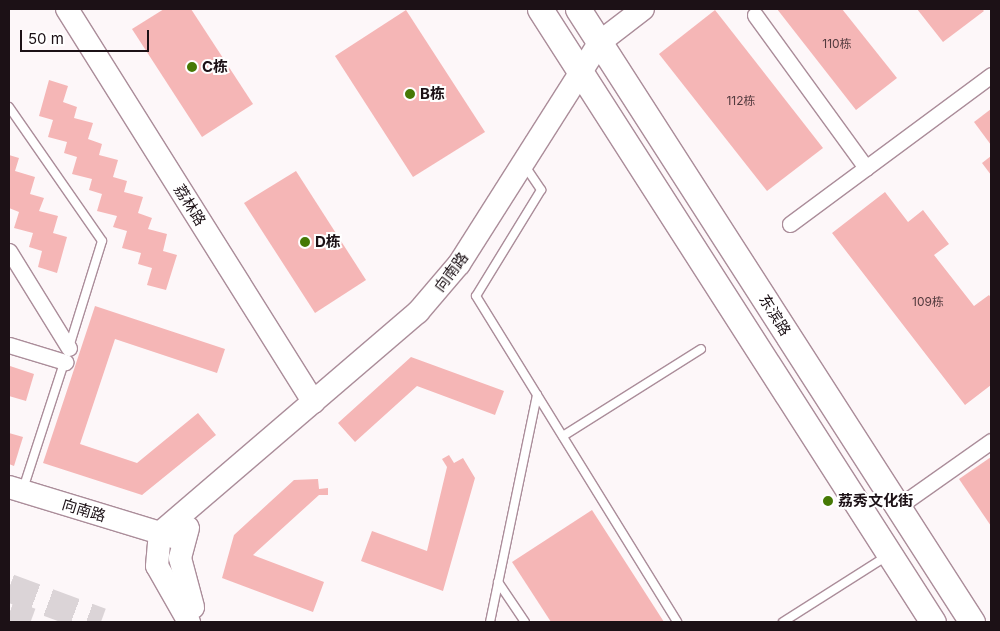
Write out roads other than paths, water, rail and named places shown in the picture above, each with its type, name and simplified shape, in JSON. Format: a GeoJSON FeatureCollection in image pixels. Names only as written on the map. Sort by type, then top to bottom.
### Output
{"type":"FeatureCollection","features":[{"type":"Feature","properties":{"kind":"main road"},"geometry":{"type":"LineString","coordinates":[[540,9],[933,622]]}},
{"type":"Feature","properties":{"kind":"main road","name":"东滨路"},"geometry":{"type":"LineString","coordinates":[[578,9],[896,508],[972,622]]}},
{"type":"Feature","properties":{"kind":"street","name":"荔林路"},"geometry":{"type":"LineString","coordinates":[[67,9],[314,402]]}},
{"type":"Feature","properties":{"kind":"street","name":"向南路"},"geometry":{"type":"LineString","coordinates":[[160,533],[418,312],[447,280],[580,69],[600,42],[643,9]]}},
{"type":"Feature","properties":{"kind":"street"},"geometry":{"type":"LineString","coordinates":[[755,15],[866,168]]}},
{"type":"Feature","properties":{"kind":"street"},"geometry":{"type":"LineString","coordinates":[[790,224],[991,75]]}},
{"type":"Feature","properties":{"kind":"street"},"geometry":{"type":"LineString","coordinates":[[9,251],[67,355]]}},
{"type":"Feature","properties":{"kind":"street"},"geometry":{"type":"LineString","coordinates":[[9,345],[67,355]]}},
{"type":"Feature","properties":{"kind":"street"},"geometry":{"type":"LineString","coordinates":[[896,508],[991,441]]}},
{"type":"Feature","properties":{"kind":"street","name":"向南路"},"geometry":{"type":"LineString","coordinates":[[16,489],[183,540],[208,492]]}},
{"type":"Feature","properties":{"kind":"street"},"geometry":{"type":"LineString","coordinates":[[160,533],[157,566],[189,622]]}},
{"type":"Feature","properties":{"kind":"street"},"geometry":{"type":"LineString","coordinates":[[183,540],[183,582],[202,622]]}},
{"type":"Feature","properties":{"kind":"lane"},"geometry":{"type":"LineString","coordinates":[[9,107],[102,241],[67,355],[16,489]]}},
{"type":"Feature","properties":{"kind":"lane"},"geometry":{"type":"LineString","coordinates":[[522,162],[541,190],[476,296],[677,622]]}},
{"type":"Feature","properties":{"kind":"lane"},"geometry":{"type":"LineString","coordinates":[[562,436],[701,349]]}},
{"type":"Feature","properties":{"kind":"lane"},"geometry":{"type":"LineString","coordinates":[[490,622],[538,395]]}},
{"type":"Feature","properties":{"kind":"lane"},"geometry":{"type":"LineString","coordinates":[[783,622],[890,554]]}},
{"type":"Feature","properties":{"kind":"lane"},"geometry":{"type":"LineString","coordinates":[[498,582],[525,622]]}},
{"type":"Feature","properties":{"kind":"tunnel"},"geometry":{"type":"LineString","coordinates":[[9,588],[101,622]]}},
{"type":"Feature","properties":{"kind":"tunnel"},"geometry":{"type":"LineString","coordinates":[[9,614],[31,622]]}},
{"type":"Feature","properties":{"kind":"place","name":"C栋"},"geometry":{"type":"Point","coordinates":[192,67]}},
{"type":"Feature","properties":{"kind":"place","name":"B栋"},"geometry":{"type":"Point","coordinates":[410,94]}},
{"type":"Feature","properties":{"kind":"place","name":"D栋"},"geometry":{"type":"Point","coordinates":[305,242]}},
{"type":"Feature","properties":{"kind":"place","name":"荔秀文化街"},"geometry":{"type":"Point","coordinates":[828,501]}}]}
